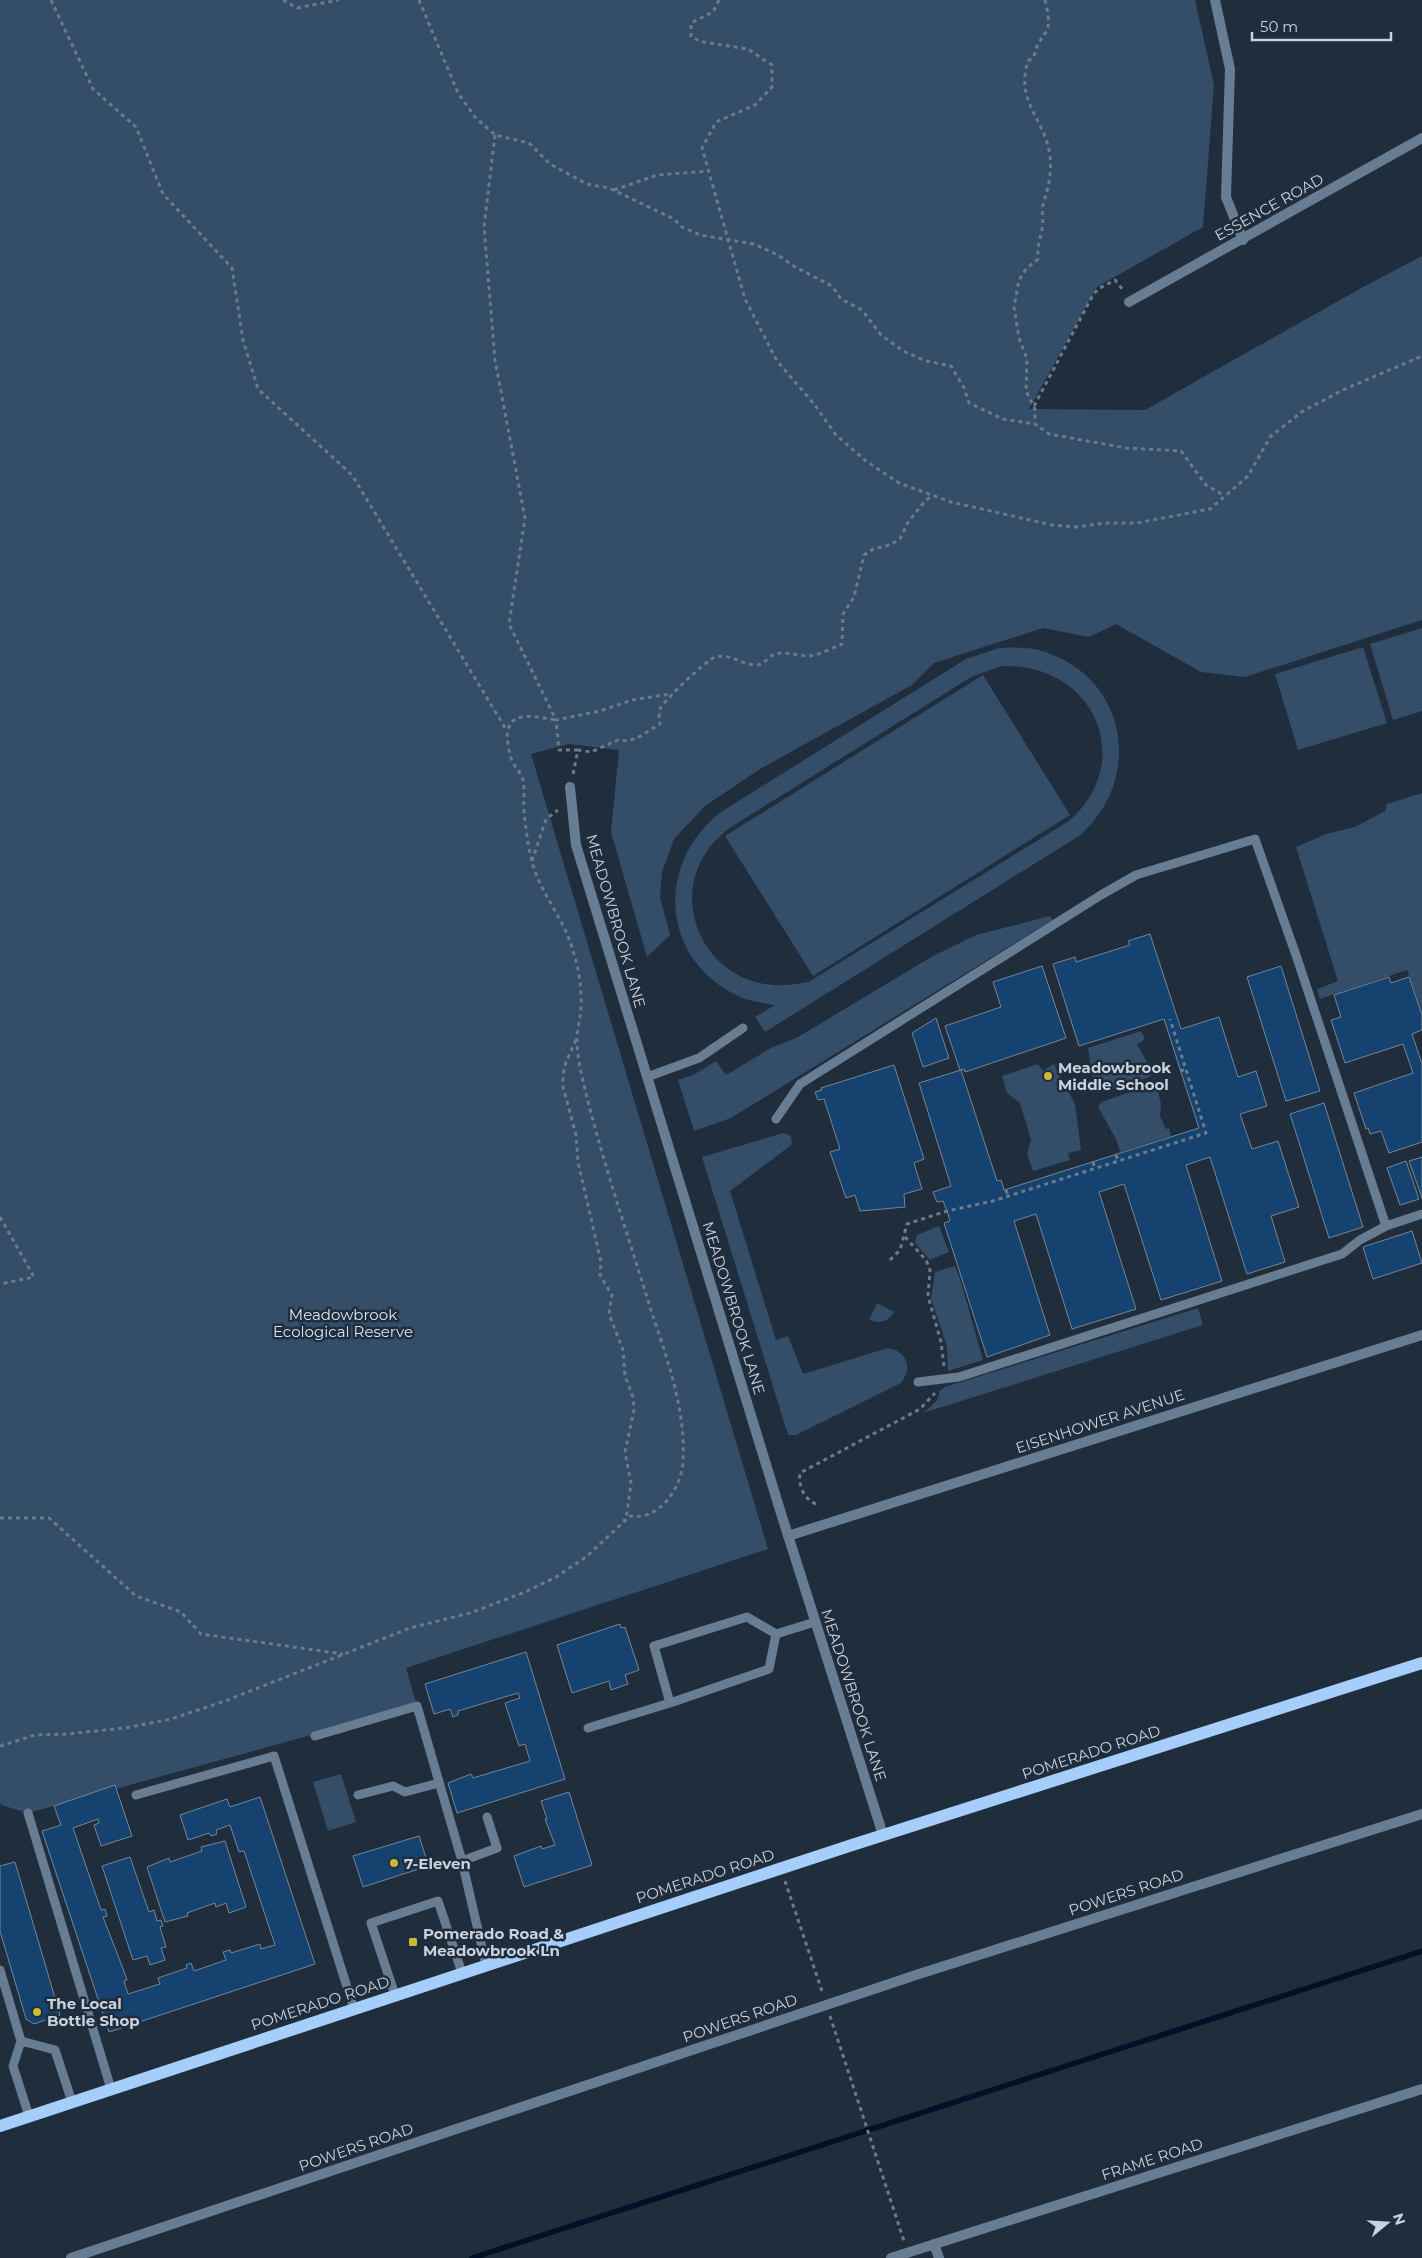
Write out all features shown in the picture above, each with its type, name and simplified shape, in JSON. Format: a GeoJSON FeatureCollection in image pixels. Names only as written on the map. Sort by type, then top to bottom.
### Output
{"type":"FeatureCollection","features":[{"type":"Feature","properties":{"kind":"main road","name":"POMERADO ROAD"},"geometry":{"type":"LineString","coordinates":[[0,2126],[781,1868],[1422,1663]]}},
{"type":"Feature","properties":{"kind":"street"},"geometry":{"type":"LineString","coordinates":[[1215,0],[1230,69],[1226,197],[1243,240]]}},
{"type":"Feature","properties":{"kind":"street","name":"ESSENCE ROAD"},"geometry":{"type":"LineString","coordinates":[[1129,302],[1243,240],[1422,138]]}},
{"type":"Feature","properties":{"kind":"street","name":"MEADOWBROOK LANE"},"geometry":{"type":"LineString","coordinates":[[570,788],[576,844],[788,1536],[883,1835]]}},
{"type":"Feature","properties":{"kind":"street","name":"EISENHOWER AVENUE"},"geometry":{"type":"LineString","coordinates":[[788,1536],[1422,1335]]}},
{"type":"Feature","properties":{"kind":"street","name":"POWERS ROAD"},"geometry":{"type":"LineString","coordinates":[[71,2258],[826,2005],[1422,1814]]}},
{"type":"Feature","properties":{"kind":"street","name":"FRAME ROAD"},"geometry":{"type":"LineString","coordinates":[[891,2258],[1422,2089]]}},
{"type":"Feature","properties":{"kind":"street"},"geometry":{"type":"LineString","coordinates":[[934,2244],[939,2258]]}},
{"type":"Feature","properties":{"kind":"lane"},"geometry":{"type":"LineString","coordinates":[[776,1119],[800,1084],[1101,895],[1136,875],[1255,839],[1300,967],[1386,1226]]}},
{"type":"Feature","properties":{"kind":"lane"},"geometry":{"type":"LineString","coordinates":[[647,1077],[699,1058],[743,1028]]}},
{"type":"Feature","properties":{"kind":"lane"},"geometry":{"type":"LineString","coordinates":[[918,1382],[959,1377],[1342,1254],[1360,1240],[1386,1226],[1422,1214]]}},
{"type":"Feature","properties":{"kind":"lane"},"geometry":{"type":"LineString","coordinates":[[670,1702],[654,1646],[748,1617],[776,1634],[815,1622]]}},
{"type":"Feature","properties":{"kind":"lane"},"geometry":{"type":"LineString","coordinates":[[588,1728],[770,1669],[776,1634]]}},
{"type":"Feature","properties":{"kind":"lane"},"geometry":{"type":"LineString","coordinates":[[315,1736],[417,1706],[462,1860],[486,1965]]}},
{"type":"Feature","properties":{"kind":"lane"},"geometry":{"type":"LineString","coordinates":[[136,1795],[274,1756],[354,2009]]}},
{"type":"Feature","properties":{"kind":"lane"},"geometry":{"type":"LineString","coordinates":[[358,1795],[393,1786],[405,1792],[439,1783]]}},
{"type":"Feature","properties":{"kind":"lane"},"geometry":{"type":"LineString","coordinates":[[28,1813],[111,2089]]}},
{"type":"Feature","properties":{"kind":"lane"},"geometry":{"type":"LineString","coordinates":[[462,1860],[497,1848],[487,1817]]}},
{"type":"Feature","properties":{"kind":"lane"},"geometry":{"type":"LineString","coordinates":[[395,1995],[371,1923],[438,1901],[462,1973]]}},
{"type":"Feature","properties":{"kind":"lane"},"geometry":{"type":"LineString","coordinates":[[0,1970],[21,2041],[13,2066],[29,2116]]}},
{"type":"Feature","properties":{"kind":"lane"},"geometry":{"type":"LineString","coordinates":[[21,2041],[55,2050],[72,2102]]}},
{"type":"Feature","properties":{"kind":"path"},"geometry":{"type":"LineString","coordinates":[[0,1746],[35,1735],[125,1728],[170,1719],[216,1704],[410,1628],[470,1613],[545,1583],[586,1557],[630,1516],[638,1517],[668,1501],[682,1472],[684,1459],[676,1390],[667,1356],[582,1078],[577,1038],[581,1008],[578,972],[573,948],[562,924],[541,888],[532,861],[524,813],[524,789],[519,770],[512,761],[507,731],[352,475],[258,389],[243,340],[232,268],[163,194],[136,126],[93,90],[51,0]]}},
{"type":"Feature","properties":{"kind":"path"},"geometry":{"type":"LineString","coordinates":[[283,0],[297,8],[339,0]]}},
{"type":"Feature","properties":{"kind":"path"},"geometry":{"type":"LineString","coordinates":[[419,0],[458,93],[475,117],[496,135],[529,143],[550,164],[587,184],[614,190],[674,219],[682,227],[700,235],[754,244],[778,254],[795,268],[832,286],[842,299],[862,310],[881,336],[903,351],[926,361],[951,366],[964,388],[969,403],[1003,419],[1035,424],[1049,434],[1126,448],[1181,451],[1206,485],[1225,496]]}},
{"type":"Feature","properties":{"kind":"path"},"geometry":{"type":"LineString","coordinates":[[719,0],[713,12],[691,24],[691,37],[703,42],[748,49],[772,65],[772,87],[756,105],[716,122],[702,148],[710,170],[745,298],[776,361],[814,404],[836,435],[866,461],[899,483],[958,504],[1052,524],[1076,527],[1105,523],[1137,523],[1210,509],[1248,476],[1270,437],[1303,411],[1345,389],[1422,356]]}},
{"type":"Feature","properties":{"kind":"path"},"geometry":{"type":"LineString","coordinates":[[1035,424],[1034,407],[1026,391],[1027,359],[1019,338],[1014,307],[1019,280],[1026,270],[1038,259],[1037,248],[1043,227],[1043,208],[1051,173],[1046,138],[1041,124],[1029,106],[1025,95],[1024,83],[1028,61],[1034,56],[1036,45],[1047,31],[1048,11],[1045,0]]}},
{"type":"Feature","properties":{"kind":"path"},"geometry":{"type":"LineString","coordinates":[[496,135],[484,226],[495,360],[526,518],[510,624],[556,720],[560,750],[591,752],[618,740],[628,741],[650,730],[660,724],[660,709],[671,694],[702,668],[707,661],[716,657],[738,659],[754,665],[761,664],[772,655],[780,653],[815,655],[842,644],[843,614],[854,597],[864,555],[873,549],[890,545],[900,539],[908,522],[926,500],[933,496]]}},
{"type":"Feature","properties":{"kind":"path"},"geometry":{"type":"LineString","coordinates":[[614,190],[657,175],[710,170]]}},
{"type":"Feature","properties":{"kind":"path"},"geometry":{"type":"LineString","coordinates":[[1034,407],[1093,295],[1098,289],[1115,280],[1120,284],[1129,302]]}},
{"type":"Feature","properties":{"kind":"path"},"geometry":{"type":"LineString","coordinates":[[507,731],[510,724],[521,717],[532,716],[556,720],[600,711],[632,700],[671,694]]}},
{"type":"Feature","properties":{"kind":"path"},"geometry":{"type":"LineString","coordinates":[[570,788],[578,750]]}},
{"type":"Feature","properties":{"kind":"path"},"geometry":{"type":"LineString","coordinates":[[532,861],[546,819]]}},
{"type":"Feature","properties":{"kind":"path"},"geometry":{"type":"LineString","coordinates":[[890,1260],[900,1250],[908,1224],[946,1211],[1008,1196],[1206,1133],[1170,1019]]}},
{"type":"Feature","properties":{"kind":"path"},"geometry":{"type":"LineString","coordinates":[[577,1038],[566,1062],[563,1075],[564,1087],[576,1135],[578,1162],[601,1262],[600,1274],[612,1295],[609,1314],[623,1350],[625,1376],[634,1397],[634,1410],[625,1452],[630,1483],[627,1513],[623,1522]]}},
{"type":"Feature","properties":{"kind":"path"},"geometry":{"type":"LineString","coordinates":[[1180,1071],[1186,1069]]}},
{"type":"Feature","properties":{"kind":"path"},"geometry":{"type":"LineString","coordinates":[[1116,1155],[1118,1161]]}},
{"type":"Feature","properties":{"kind":"path"},"geometry":{"type":"LineString","coordinates":[[1093,1162],[1095,1169]]}},
{"type":"Feature","properties":{"kind":"path"},"geometry":{"type":"LineString","coordinates":[[1006,1190],[1008,1196]]}},
{"type":"Feature","properties":{"kind":"path"},"geometry":{"type":"LineString","coordinates":[[0,1217],[34,1276],[0,1284]]}},
{"type":"Feature","properties":{"kind":"path"},"geometry":{"type":"LineString","coordinates":[[816,1504],[807,1499],[802,1491],[799,1481],[800,1473],[920,1409],[930,1400],[942,1379],[944,1357],[928,1296],[930,1270],[926,1260],[904,1236]]}},
{"type":"Feature","properties":{"kind":"path"},"geometry":{"type":"LineString","coordinates":[[0,1518],[49,1518],[136,1596],[181,1612],[201,1634],[345,1655]]}},
{"type":"Feature","properties":{"kind":"path"},"geometry":{"type":"LineString","coordinates":[[781,1868],[908,2252]]}},
{"type":"Feature","properties":{"kind":"green space","name":"Meadowbrook Ecological Reserve"},"geometry":{"type":"Polygon","coordinates":[[[0,0],[1195,0],[1214,85],[1203,227],[1097,287],[1029,409],[1145,410],[1363,287],[1422,256],[1422,620],[1245,677],[1201,672],[1116,624],[1089,637],[1043,628],[934,663],[912,685],[760,769],[705,806],[674,839],[662,872],[660,897],[670,935],[647,957],[611,832],[619,750],[569,744],[531,754],[768,1549],[406,1668],[417,1706],[28,1813],[1,1805],[0,1803],[0,0]]]}},
{"type":"Feature","properties":{"kind":"green space"},"geometry":{"type":"Polygon","coordinates":[[[1422,628],[1422,711],[1393,720],[1370,644],[1422,628]]]}},
{"type":"Feature","properties":{"kind":"green space"},"geometry":{"type":"Polygon","coordinates":[[[1363,647],[1387,723],[1298,750],[1275,674],[1363,647]]]}},
{"type":"Feature","properties":{"kind":"green space"},"geometry":{"type":"Polygon","coordinates":[[[999,648],[1036,650],[1048,653],[1075,667],[1096,686],[1110,709],[1118,735],[1118,762],[1112,789],[1099,814],[1079,836],[765,1032],[755,1017],[775,1005],[754,1001],[734,994],[709,977],[691,956],[680,931],[675,905],[678,879],[687,854],[702,830],[724,810],[966,659],[999,648]],[[1002,666],[973,676],[731,827],[706,852],[694,880],[693,910],[702,937],[719,961],[743,978],[774,985],[810,981],[1069,821],[1090,797],[1100,771],[1102,744],[1096,720],[1081,698],[1061,680],[1034,669],[1002,666]]]}},
{"type":"Feature","properties":{"kind":"green space"},"geometry":{"type":"Polygon","coordinates":[[[983,675],[1070,815],[813,976],[725,836],[983,675]]]}},
{"type":"Feature","properties":{"kind":"green space"},"geometry":{"type":"Polygon","coordinates":[[[1422,793],[1422,1013],[1407,970],[1320,999],[1317,989],[1338,981],[1296,847],[1326,834],[1355,827],[1385,811],[1387,804],[1422,793]]]}},
{"type":"Feature","properties":{"kind":"green space"},"geometry":{"type":"Polygon","coordinates":[[[1050,916],[1052,920],[731,1118],[694,1131],[678,1080],[695,1074],[716,1061],[726,1075],[771,1048],[798,1037],[933,956],[976,935],[1050,916]]]}},
{"type":"Feature","properties":{"kind":"green space"},"geometry":{"type":"Polygon","coordinates":[[[1141,1031],[1145,1038],[1137,1044],[1152,1071],[1150,1077],[1098,1093],[1094,1091],[1088,1048],[1141,1031]]]}},
{"type":"Feature","properties":{"kind":"green space"},"geometry":{"type":"Polygon","coordinates":[[[1038,1064],[1043,1071],[1054,1064],[1075,1104],[1081,1150],[1068,1153],[1070,1160],[1033,1171],[1027,1154],[1031,1140],[1020,1103],[1007,1093],[1002,1076],[1038,1064]]]}},
{"type":"Feature","properties":{"kind":"green space"},"geometry":{"type":"Polygon","coordinates":[[[1152,1085],[1157,1087],[1161,1104],[1160,1116],[1166,1129],[1169,1128],[1171,1136],[1120,1152],[1117,1141],[1098,1107],[1101,1102],[1152,1085]]]}},
{"type":"Feature","properties":{"kind":"green space"},"geometry":{"type":"Polygon","coordinates":[[[783,1133],[791,1136],[792,1144],[730,1191],[776,1340],[788,1336],[803,1374],[888,1348],[904,1356],[907,1366],[907,1372],[901,1383],[796,1435],[788,1435],[702,1157],[783,1133]]]}},
{"type":"Feature","properties":{"kind":"green space"},"geometry":{"type":"Polygon","coordinates":[[[939,1226],[949,1252],[930,1260],[915,1243],[917,1235],[939,1226]]]}},
{"type":"Feature","properties":{"kind":"green space"},"geometry":{"type":"Polygon","coordinates":[[[955,1266],[983,1360],[948,1371],[947,1347],[931,1298],[935,1272],[955,1266]]]}},
{"type":"Feature","properties":{"kind":"green space"},"geometry":{"type":"Polygon","coordinates":[[[877,1303],[894,1312],[886,1320],[880,1322],[869,1320],[877,1303]]]}},
{"type":"Feature","properties":{"kind":"green space"},"geometry":{"type":"Polygon","coordinates":[[[1198,1308],[1203,1325],[923,1413],[934,1404],[938,1398],[939,1391],[945,1387],[1198,1308]]]}},
{"type":"Feature","properties":{"kind":"green space"},"geometry":{"type":"Polygon","coordinates":[[[341,1774],[356,1822],[328,1831],[313,1782],[341,1774]]]}},
{"type":"Feature","properties":{"kind":"building"},"geometry":{"type":"Polygon","coordinates":[[[1150,934],[1181,1029],[1219,1017],[1238,1077],[1256,1071],[1267,1106],[1240,1114],[1252,1149],[1278,1141],[1299,1207],[1271,1216],[1285,1262],[1247,1274],[1210,1157],[1186,1165],[1222,1281],[1161,1300],[1124,1184],[1099,1192],[1136,1309],[1072,1329],[1036,1214],[1014,1221],[1050,1335],[987,1357],[944,1223],[950,1221],[947,1211],[943,1201],[937,1202],[933,1192],[951,1186],[919,1083],[961,1070],[997,1181],[1001,1180],[1004,1190],[1199,1128],[1164,1019],[1079,1046],[1053,964],[1075,957],[1076,962],[1130,945],[1128,941],[1150,934]]]}},
{"type":"Feature","properties":{"kind":"building"},"geometry":{"type":"Polygon","coordinates":[[[1042,966],[1066,1038],[965,1072],[964,1069],[960,1070],[945,1026],[1001,1007],[993,982],[1042,966]]]}},
{"type":"Feature","properties":{"kind":"building"},"geometry":{"type":"Polygon","coordinates":[[[1281,966],[1320,1091],[1286,1101],[1247,977],[1281,966]]]}},
{"type":"Feature","properties":{"kind":"building"},"geometry":{"type":"Polygon","coordinates":[[[1389,977],[1391,983],[1409,977],[1422,1015],[1422,1030],[1412,1034],[1422,1064],[1422,1142],[1389,1153],[1381,1131],[1370,1134],[1368,1128],[1366,1129],[1354,1093],[1413,1073],[1403,1044],[1345,1063],[1331,1020],[1341,1017],[1334,995],[1389,977]]]}},
{"type":"Feature","properties":{"kind":"building"},"geometry":{"type":"Polygon","coordinates":[[[936,1018],[949,1058],[923,1067],[912,1033],[936,1018]]]}},
{"type":"Feature","properties":{"kind":"building"},"geometry":{"type":"Polygon","coordinates":[[[894,1065],[924,1159],[914,1163],[922,1189],[904,1194],[905,1207],[860,1211],[855,1195],[846,1198],[830,1152],[840,1149],[824,1099],[818,1100],[815,1092],[822,1090],[821,1088],[894,1065]]]}},
{"type":"Feature","properties":{"kind":"building"},"geometry":{"type":"Polygon","coordinates":[[[1324,1103],[1363,1227],[1329,1238],[1290,1114],[1324,1103]]]}},
{"type":"Feature","properties":{"kind":"building"},"geometry":{"type":"Polygon","coordinates":[[[1422,1157],[1422,1198],[1409,1161],[1422,1157]]]}},
{"type":"Feature","properties":{"kind":"building"},"geometry":{"type":"Polygon","coordinates":[[[1406,1161],[1419,1199],[1400,1205],[1387,1168],[1406,1161]]]}},
{"type":"Feature","properties":{"kind":"building"},"geometry":{"type":"Polygon","coordinates":[[[1412,1231],[1422,1263],[1373,1279],[1363,1247],[1412,1231]]]}},
{"type":"Feature","properties":{"kind":"building"},"geometry":{"type":"Polygon","coordinates":[[[620,1624],[621,1628],[625,1627],[639,1670],[625,1675],[628,1684],[611,1690],[609,1681],[572,1693],[557,1645],[620,1624]]]}},
{"type":"Feature","properties":{"kind":"building"},"geometry":{"type":"Polygon","coordinates":[[[526,1652],[565,1779],[457,1813],[448,1783],[471,1774],[473,1778],[530,1761],[525,1744],[519,1746],[505,1703],[520,1698],[518,1693],[458,1711],[458,1715],[453,1717],[450,1709],[434,1714],[425,1684],[526,1652]]]}},
{"type":"Feature","properties":{"kind":"building"},"geometry":{"type":"Polygon","coordinates":[[[115,1785],[132,1836],[101,1846],[94,1825],[99,1823],[98,1819],[73,1828],[101,1910],[105,1909],[107,1916],[103,1917],[127,1980],[124,1981],[128,1994],[160,1984],[158,1978],[187,1968],[186,1965],[191,1963],[194,1971],[226,1960],[223,1952],[230,1950],[231,1953],[260,1944],[261,1949],[275,1945],[244,1851],[239,1852],[230,1825],[216,1830],[217,1834],[211,1836],[209,1833],[188,1840],[180,1815],[227,1799],[230,1807],[260,1797],[315,1964],[109,2032],[42,1831],[61,1825],[54,1806],[115,1785]]]}},
{"type":"Feature","properties":{"kind":"building"},"geometry":{"type":"Polygon","coordinates":[[[569,1792],[592,1865],[524,1887],[514,1856],[541,1846],[542,1849],[555,1845],[545,1819],[547,1819],[541,1801],[569,1792]]]}},
{"type":"Feature","properties":{"kind":"building"},"geometry":{"type":"Polygon","coordinates":[[[419,1836],[427,1861],[420,1863],[422,1868],[363,1887],[353,1856],[419,1836]]]}},
{"type":"Feature","properties":{"kind":"building"},"geometry":{"type":"Polygon","coordinates":[[[225,1841],[246,1907],[229,1913],[226,1903],[216,1907],[215,1903],[187,1913],[188,1916],[165,1922],[147,1867],[169,1858],[170,1862],[202,1851],[201,1847],[225,1841]]]}},
{"type":"Feature","properties":{"kind":"building"},"geometry":{"type":"Polygon","coordinates":[[[130,1857],[149,1912],[154,1910],[157,1921],[161,1920],[163,1926],[160,1927],[166,1947],[161,1948],[165,1960],[150,1965],[147,1956],[133,1960],[102,1866],[130,1857]]]}},
{"type":"Feature","properties":{"kind":"building"},"geometry":{"type":"Polygon","coordinates":[[[15,1862],[60,2015],[34,2024],[26,2019],[0,1931],[0,1866],[15,1862]]]}},
{"type":"Feature","properties":{"kind":"waterway"},"geometry":{"type":"LineString","coordinates":[[472,2258],[1422,1951]]}},
{"type":"Feature","properties":{"kind":"place","name":"Meadowbrook Middle School"},"geometry":{"type":"Point","coordinates":[1048,1076]}},
{"type":"Feature","properties":{"kind":"place","name":"7-Eleven"},"geometry":{"type":"Point","coordinates":[394,1863]}},
{"type":"Feature","properties":{"kind":"place","name":"Pomerado Road & Meadowbrook Ln"},"geometry":{"type":"Point","coordinates":[413,1942]}},
{"type":"Feature","properties":{"kind":"place","name":"The Local Bottle Shop"},"geometry":{"type":"Point","coordinates":[37,2012]}}]}
